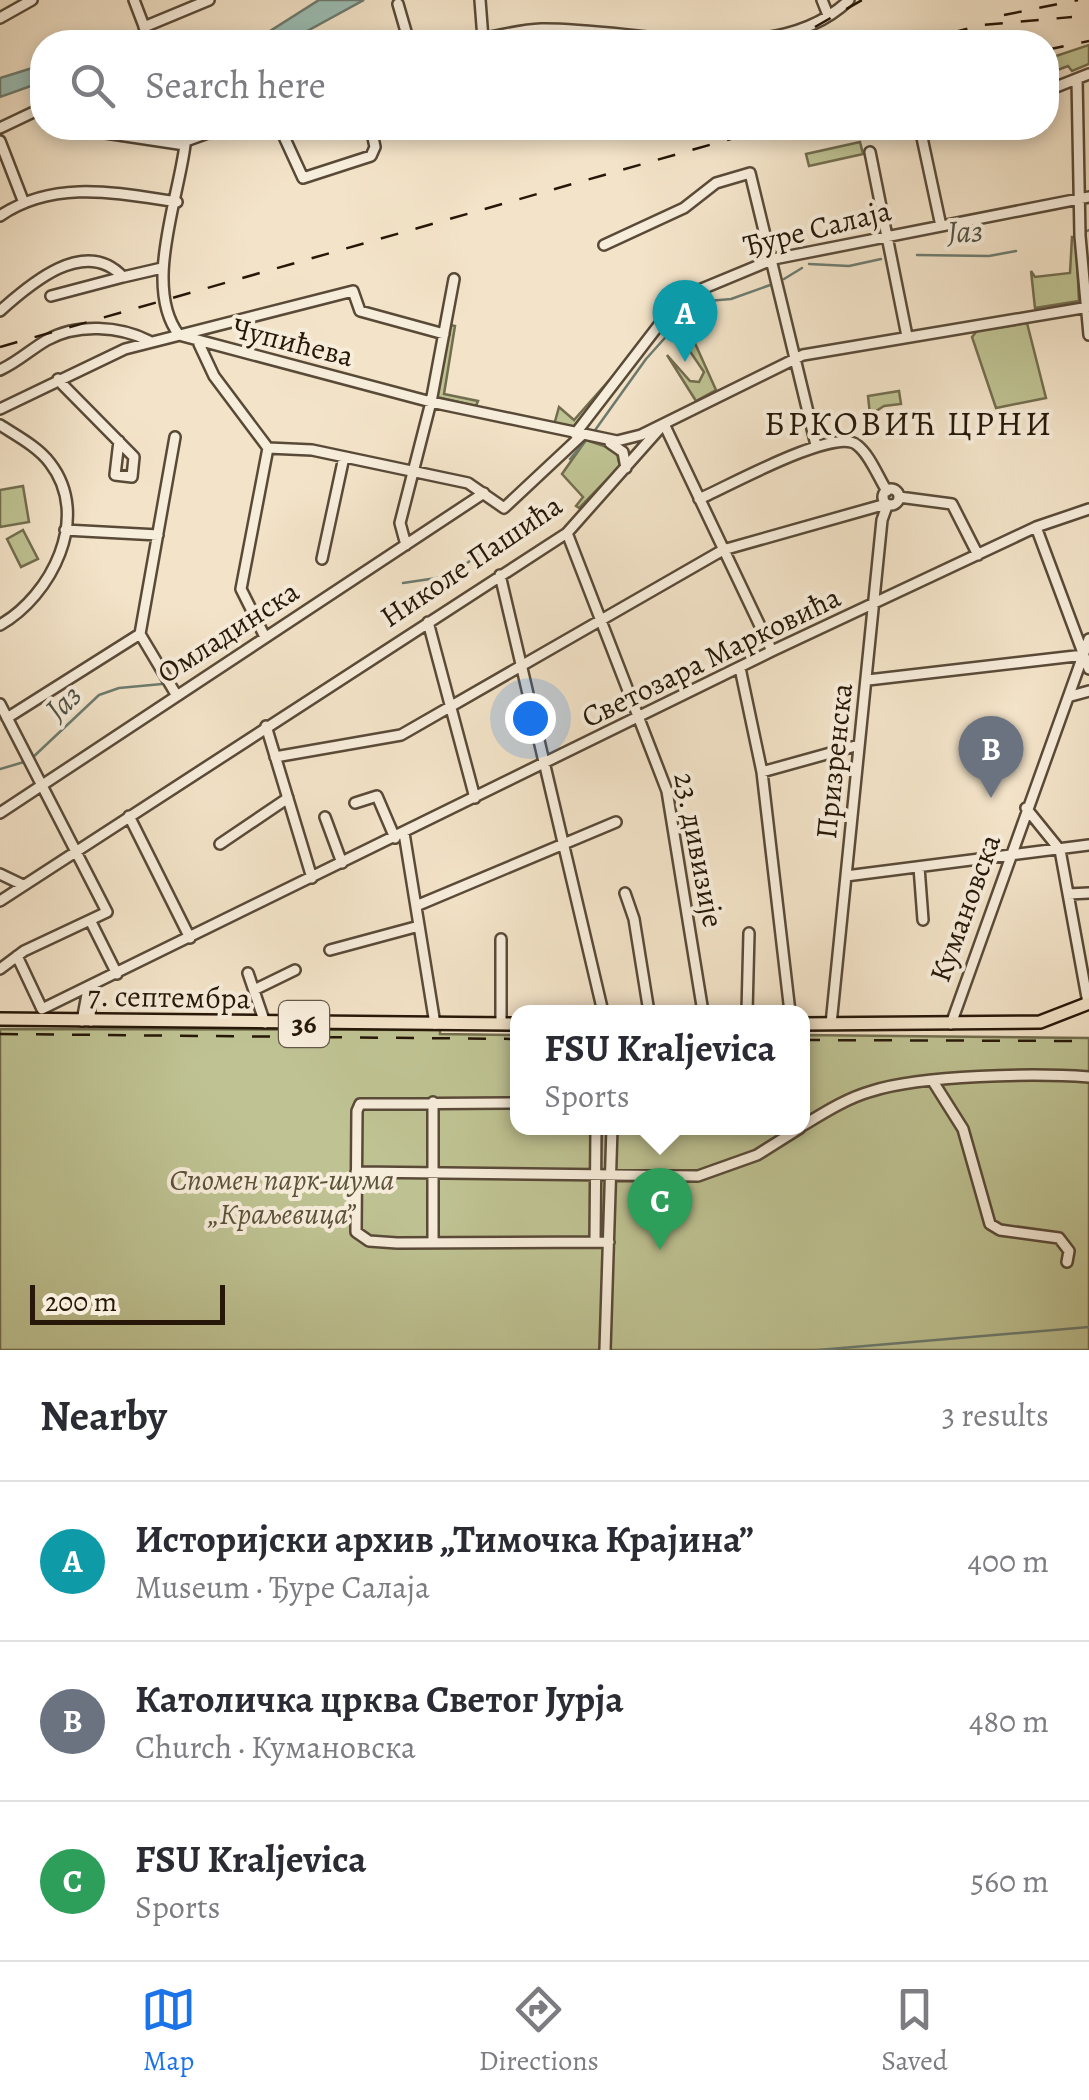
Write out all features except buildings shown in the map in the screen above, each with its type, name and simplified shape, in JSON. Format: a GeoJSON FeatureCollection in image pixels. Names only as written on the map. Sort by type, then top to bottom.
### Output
{"type":"FeatureCollection","features":[{"type":"Feature","properties":{"kind":"main road"},"geometry":{"type":"LineString","coordinates":[[810,1024],[1050,1021],[1089,1003]]}},
{"type":"Feature","properties":{"kind":"main road","name":"7. септембра"},"geometry":{"type":"LineString","coordinates":[[0,1019],[510,1024]]}},
{"type":"Feature","properties":{"kind":"street"},"geometry":{"type":"LineString","coordinates":[[0,18],[32,0]]}},
{"type":"Feature","properties":{"kind":"street"},"geometry":{"type":"LineString","coordinates":[[134,0],[145,30]]}},
{"type":"Feature","properties":{"kind":"street"},"geometry":{"type":"LineString","coordinates":[[144,27],[184,14],[209,0]]}},
{"type":"Feature","properties":{"kind":"street"},"geometry":{"type":"LineString","coordinates":[[480,0],[482,30]]}},
{"type":"Feature","properties":{"kind":"street"},"geometry":{"type":"LineString","coordinates":[[822,0],[828,15]]}},
{"type":"Feature","properties":{"kind":"street"},"geometry":{"type":"LineString","coordinates":[[776,30],[828,15],[848,0]]}},
{"type":"Feature","properties":{"kind":"street"},"geometry":{"type":"LineString","coordinates":[[398,4],[406,30]]}},
{"type":"Feature","properties":{"kind":"street"},"geometry":{"type":"LineString","coordinates":[[1059,86],[1089,74]]}},
{"type":"Feature","properties":{"kind":"street"},"geometry":{"type":"LineString","coordinates":[[1077,79],[1089,335]]}},
{"type":"Feature","properties":{"kind":"street"},"geometry":{"type":"LineString","coordinates":[[0,128],[30,114]]}},
{"type":"Feature","properties":{"kind":"street"},"geometry":{"type":"LineString","coordinates":[[0,140],[24,203]]}},
{"type":"Feature","properties":{"kind":"street"},"geometry":{"type":"LineString","coordinates":[[162,140],[192,140]]}},
{"type":"Feature","properties":{"kind":"street"},"geometry":{"type":"LineString","coordinates":[[179,336],[164,308],[162,268],[184,140]]}},
{"type":"Feature","properties":{"kind":"street"},"geometry":{"type":"LineString","coordinates":[[286,140],[304,178],[370,156],[373,140]]}},
{"type":"Feature","properties":{"kind":"street"},"geometry":{"type":"LineString","coordinates":[[923,140],[942,226]]}},
{"type":"Feature","properties":{"kind":"street"},"geometry":{"type":"LineString","coordinates":[[870,152],[906,336]]}},
{"type":"Feature","properties":{"kind":"street"},"geometry":{"type":"LineString","coordinates":[[604,245],[684,208],[716,182],[750,173],[774,259],[816,446]]}},
{"type":"Feature","properties":{"kind":"street"},"geometry":{"type":"LineString","coordinates":[[0,216],[51,194],[93,191],[176,202]]}},
{"type":"Feature","properties":{"kind":"street","name":"Ђуре Салаја"},"geometry":{"type":"LineString","coordinates":[[484,493],[502,508],[508,508],[587,436],[682,299],[774,259],[1084,198]]}},
{"type":"Feature","properties":{"kind":"street"},"geometry":{"type":"LineString","coordinates":[[0,310],[38,278],[63,266],[98,262],[123,277]]}},
{"type":"Feature","properties":{"kind":"street"},"geometry":{"type":"LineString","coordinates":[[51,296],[162,268]]}},
{"type":"Feature","properties":{"kind":"street"},"geometry":{"type":"LineString","coordinates":[[406,545],[400,523],[431,402],[454,279]]}},
{"type":"Feature","properties":{"kind":"street"},"geometry":{"type":"LineString","coordinates":[[0,410],[58,379],[148,341],[229,325],[353,291],[360,312],[444,334]]}},
{"type":"Feature","properties":{"kind":"street","name":"Николе Пашића"},"geometry":{"type":"LineString","coordinates":[[0,898],[567,533],[664,424],[795,358],[1086,308]]}},
{"type":"Feature","properties":{"kind":"street"},"geometry":{"type":"LineString","coordinates":[[225,351],[229,325]]}},
{"type":"Feature","properties":{"kind":"street"},"geometry":{"type":"LineString","coordinates":[[0,370],[47,340],[79,330],[102,328],[148,341]]}},
{"type":"Feature","properties":{"kind":"street","name":"Чупићева"},"geometry":{"type":"LineString","coordinates":[[179,336],[431,402],[587,436]]}},
{"type":"Feature","properties":{"kind":"street"},"geometry":{"type":"LineString","coordinates":[[199,344],[214,376],[268,448],[344,456],[412,470],[468,483],[484,493]]}},
{"type":"Feature","properties":{"kind":"street"},"geometry":{"type":"LineString","coordinates":[[58,379],[119,442]]}},
{"type":"Feature","properties":{"kind":"street"},"geometry":{"type":"LineString","coordinates":[[587,436],[629,439],[664,424],[772,651]]}},
{"type":"Feature","properties":{"kind":"street"},"geometry":{"type":"LineString","coordinates":[[0,425],[53,466],[65,495],[65,530],[45,585],[33,600],[0,625]]}},
{"type":"Feature","properties":{"kind":"street"},"geometry":{"type":"LineString","coordinates":[[587,436],[637,456]]}},
{"type":"Feature","properties":{"kind":"street"},"geometry":{"type":"LineString","coordinates":[[175,438],[140,634],[176,696]]}},
{"type":"Feature","properties":{"kind":"street"},"geometry":{"type":"LineString","coordinates":[[629,439],[637,456]]}},
{"type":"Feature","properties":{"kind":"street"},"geometry":{"type":"LineString","coordinates":[[699,500],[816,446],[842,441],[859,446],[887,490],[894,490],[899,497]]}},
{"type":"Feature","properties":{"kind":"street"},"geometry":{"type":"LineString","coordinates":[[266,637],[241,589],[268,448]]}},
{"type":"Feature","properties":{"kind":"street"},"geometry":{"type":"LineString","coordinates":[[623,452],[626,468]]}},
{"type":"Feature","properties":{"kind":"street"},"geometry":{"type":"LineString","coordinates":[[322,559],[344,456]]}},
{"type":"Feature","properties":{"kind":"street","name":"Призренска"},"geometry":{"type":"LineString","coordinates":[[832,1024],[887,490]]}},
{"type":"Feature","properties":{"kind":"street","name":"Омладинска"},"geometry":{"type":"LineString","coordinates":[[0,812],[484,493]]}},
{"type":"Feature","properties":{"kind":"street"},"geometry":{"type":"LineString","coordinates":[[275,757],[394,738],[724,550],[888,504],[899,497],[952,504],[978,555]]}},
{"type":"Feature","properties":{"kind":"street","name":"Светозара Марковића"},"geometry":{"type":"LineString","coordinates":[[17,956],[42,1009],[547,766],[772,651],[1036,527],[1089,509]]}},
{"type":"Feature","properties":{"kind":"street"},"geometry":{"type":"LineString","coordinates":[[1036,527],[1089,670]]}},
{"type":"Feature","properties":{"kind":"street"},"geometry":{"type":"LineString","coordinates":[[65,530],[158,535]]}},
{"type":"Feature","properties":{"kind":"street","name":"23. дивизије"},"geometry":{"type":"LineString","coordinates":[[567,533],[670,800],[702,1005]]}},
{"type":"Feature","properties":{"kind":"street"},"geometry":{"type":"LineString","coordinates":[[500,575],[601,1005]]}},
{"type":"Feature","properties":{"kind":"street"},"geometry":{"type":"LineString","coordinates":[[428,622],[476,798]]}},
{"type":"Feature","properties":{"kind":"street"},"geometry":{"type":"LineString","coordinates":[[7,718],[140,634]]}},
{"type":"Feature","properties":{"kind":"street","name":"Кумановска"},"geometry":{"type":"LineString","coordinates":[[951,1024],[1089,640]]}},
{"type":"Feature","properties":{"kind":"street"},"geometry":{"type":"LineString","coordinates":[[868,680],[1084,654]]}},
{"type":"Feature","properties":{"kind":"street"},"geometry":{"type":"LineString","coordinates":[[740,668],[762,772],[789,1005]]}},
{"type":"Feature","properties":{"kind":"street"},"geometry":{"type":"LineString","coordinates":[[1071,696],[1089,691]]}},
{"type":"Feature","properties":{"kind":"street"},"geometry":{"type":"LineString","coordinates":[[0,704],[106,912],[17,956],[0,969]]}},
{"type":"Feature","properties":{"kind":"street"},"geometry":{"type":"LineString","coordinates":[[266,726],[312,878]]}},
{"type":"Feature","properties":{"kind":"street"},"geometry":{"type":"LineString","coordinates":[[762,772],[859,745]]}},
{"type":"Feature","properties":{"kind":"street"},"geometry":{"type":"LineString","coordinates":[[354,802],[377,796],[400,835],[435,1024]]}},
{"type":"Feature","properties":{"kind":"street"},"geometry":{"type":"LineString","coordinates":[[220,844],[288,798]]}},
{"type":"Feature","properties":{"kind":"street"},"geometry":{"type":"LineString","coordinates":[[1026,808],[1060,850],[1089,1003]]}},
{"type":"Feature","properties":{"kind":"street"},"geometry":{"type":"LineString","coordinates":[[130,816],[190,938]]}},
{"type":"Feature","properties":{"kind":"street"},"geometry":{"type":"LineString","coordinates":[[325,817],[342,864]]}},
{"type":"Feature","properties":{"kind":"street"},"geometry":{"type":"LineString","coordinates":[[416,906],[616,822]]}},
{"type":"Feature","properties":{"kind":"street"},"geometry":{"type":"LineString","coordinates":[[846,876],[1089,845]]}},
{"type":"Feature","properties":{"kind":"street"},"geometry":{"type":"LineString","coordinates":[[919,867],[923,920]]}},
{"type":"Feature","properties":{"kind":"street"},"geometry":{"type":"LineString","coordinates":[[0,874],[23,886]]}},
{"type":"Feature","properties":{"kind":"street"},"geometry":{"type":"LineString","coordinates":[[1068,894],[1089,892]]}},
{"type":"Feature","properties":{"kind":"street"},"geometry":{"type":"LineString","coordinates":[[625,894],[648,1005]]}},
{"type":"Feature","properties":{"kind":"street"},"geometry":{"type":"LineString","coordinates":[[90,920],[117,974]]}},
{"type":"Feature","properties":{"kind":"street"},"geometry":{"type":"LineString","coordinates":[[330,950],[419,926]]}},
{"type":"Feature","properties":{"kind":"street"},"geometry":{"type":"LineString","coordinates":[[747,1005],[750,933]]}},
{"type":"Feature","properties":{"kind":"street"},"geometry":{"type":"LineString","coordinates":[[501,1024],[502,938]]}},
{"type":"Feature","properties":{"kind":"street"},"geometry":{"type":"LineString","coordinates":[[254,990],[295,970]]}},
{"type":"Feature","properties":{"kind":"street"},"geometry":{"type":"LineString","coordinates":[[248,973],[265,1024]]}},
{"type":"Feature","properties":{"kind":"street"},"geometry":{"type":"LineString","coordinates":[[86,1021],[88,988]]}},
{"type":"Feature","properties":{"kind":"street"},"geometry":{"type":"LineString","coordinates":[[810,1122],[870,1091],[1029,1075],[1089,1077]]}},
{"type":"Feature","properties":{"kind":"street"},"geometry":{"type":"LineString","coordinates":[[934,1083],[963,1128],[990,1224],[1000,1230],[1059,1238],[1067,1246],[1068,1262]]}},
{"type":"Feature","properties":{"kind":"street"},"geometry":{"type":"LineString","coordinates":[[432,1242],[433,1102]]}},
{"type":"Feature","properties":{"kind":"street"},"geometry":{"type":"LineString","coordinates":[[510,1103],[360,1104],[356,1172],[359,1236],[369,1241],[609,1242]]}},
{"type":"Feature","properties":{"kind":"street"},"geometry":{"type":"LineString","coordinates":[[595,1242],[596,1135]]}},
{"type":"Feature","properties":{"kind":"street"},"geometry":{"type":"LineString","coordinates":[[605,1350],[612,1135]]}},
{"type":"Feature","properties":{"kind":"street"},"geometry":{"type":"LineString","coordinates":[[356,1172],[716,1172],[757,1155],[788,1135]]}},
{"type":"Feature","properties":{"kind":"green space"},"geometry":{"type":"Polygon","coordinates":[[[1089,45],[1089,64],[1072,71],[1068,66],[1059,69],[1059,55],[1089,45]]]}},
{"type":"Feature","properties":{"kind":"green space"},"geometry":{"type":"Polygon","coordinates":[[[860,142],[863,154],[809,166],[806,154],[860,142]]]}},
{"type":"Feature","properties":{"kind":"green space"},"geometry":{"type":"Polygon","coordinates":[[[1072,237],[1076,237],[1079,301],[1035,308],[1031,271],[1035,277],[1070,273],[1072,237]]]}},
{"type":"Feature","properties":{"kind":"green space"},"geometry":{"type":"Polygon","coordinates":[[[1027,323],[1046,398],[996,408],[972,337],[977,331],[1027,323]]]}},
{"type":"Feature","properties":{"kind":"green space"},"geometry":{"type":"Polygon","coordinates":[[[450,325],[455,326],[444,394],[478,401],[476,406],[437,397],[450,325]]]}},
{"type":"Feature","properties":{"kind":"green space"},"geometry":{"type":"Polygon","coordinates":[[[694,341],[716,390],[696,401],[667,355],[690,381],[699,382],[704,372],[685,344],[694,341]]]}},
{"type":"Feature","properties":{"kind":"green space"},"geometry":{"type":"Polygon","coordinates":[[[627,360],[573,429],[554,425],[559,407],[574,420],[627,360]]]}},
{"type":"Feature","properties":{"kind":"green space"},"geometry":{"type":"Polygon","coordinates":[[[899,391],[901,404],[884,406],[870,415],[868,396],[899,391]]]}},
{"type":"Feature","properties":{"kind":"green space"},"geometry":{"type":"Polygon","coordinates":[[[586,440],[616,450],[620,466],[579,508],[576,506],[583,497],[562,474],[586,440]]]}},
{"type":"Feature","properties":{"kind":"green space"},"geometry":{"type":"Polygon","coordinates":[[[23,486],[29,522],[0,527],[0,490],[23,486]]]}},
{"type":"Feature","properties":{"kind":"green space"},"geometry":{"type":"Polygon","coordinates":[[[23,530],[38,559],[21,567],[7,539],[23,530]]]}},
{"type":"Feature","properties":{"kind":"green space","name":"Спомен парк-шума „Краљевица”"},"geometry":{"type":"Polygon","coordinates":[[[0,1029],[440,1030],[440,1034],[510,1035],[510,1135],[810,1135],[810,1035],[1089,1038],[1089,1350],[0,1350],[0,1029]]]}},
{"type":"Feature","properties":{"kind":"water"},"geometry":{"type":"Polygon","coordinates":[[[319,0],[364,0],[309,30],[272,30],[319,0]]]}},
{"type":"Feature","properties":{"kind":"water"},"geometry":{"type":"Polygon","coordinates":[[[30,69],[30,86],[0,97],[0,78],[30,69]]]}},
{"type":"Feature","properties":{"kind":"waterway","name":"Јаз"},"geometry":{"type":"LineString","coordinates":[[917,255],[989,256],[1016,251]]}},
{"type":"Feature","properties":{"kind":"waterway","name":"Јаз"},"geometry":{"type":"LineString","coordinates":[[809,264],[849,266],[881,259]]}},
{"type":"Feature","properties":{"kind":"waterway","name":"Јаз"},"geometry":{"type":"LineString","coordinates":[[784,279],[802,268]]}},
{"type":"Feature","properties":{"kind":"waterway","name":"Јаз"},"geometry":{"type":"LineString","coordinates":[[593,433],[646,359],[697,302],[731,299],[773,284]]}},
{"type":"Feature","properties":{"kind":"waterway","name":"Јаз"},"geometry":{"type":"LineString","coordinates":[[570,459],[588,438]]}},
{"type":"Feature","properties":{"kind":"waterway","name":"Јаз"},"geometry":{"type":"LineString","coordinates":[[403,583],[450,576],[483,551]]}},
{"type":"Feature","properties":{"kind":"waterway","name":"Јаз"},"geometry":{"type":"LineString","coordinates":[[31,759],[99,695],[119,688],[162,684]]}},
{"type":"Feature","properties":{"kind":"waterway","name":"Јаз"},"geometry":{"type":"LineString","coordinates":[[0,769],[24,762]]}},
{"type":"Feature","properties":{"kind":"waterway"},"geometry":{"type":"LineString","coordinates":[[818,1350],[1089,1327]]}},
{"type":"Feature","properties":{"kind":"railway"},"geometry":{"type":"LineString","coordinates":[[815,27],[862,0]]}},
{"type":"Feature","properties":{"kind":"railway"},"geometry":{"type":"LineString","coordinates":[[1004,15],[1078,0]]}},
{"type":"Feature","properties":{"kind":"railway"},"geometry":{"type":"LineString","coordinates":[[962,30],[1072,17]]}},
{"type":"Feature","properties":{"kind":"railway"},"geometry":{"type":"LineString","coordinates":[[1059,47],[1089,41]]}},
{"type":"Feature","properties":{"kind":"railway"},"geometry":{"type":"LineString","coordinates":[[0,347],[727,140]]}},
{"type":"Feature","properties":{"kind":"railway"},"geometry":{"type":"LineString","coordinates":[[0,1034],[510,1039]]}},
{"type":"Feature","properties":{"kind":"railway"},"geometry":{"type":"LineString","coordinates":[[810,1040],[1089,1041]]}},
{"type":"Feature","properties":{"kind":"place","name":"Историјски архив „Тимочка Крајина”"},"geometry":{"type":"Point","coordinates":[685,362]}},
{"type":"Feature","properties":{"kind":"place","name":"Католичка црква Светог Јурја"},"geometry":{"type":"Point","coordinates":[991,798]}},
{"type":"Feature","properties":{"kind":"place","name":"FSU Kraljevica"},"geometry":{"type":"Point","coordinates":[660,1250]}},
{"type":"Feature","properties":{"kind":"district","name":"БРКОВИЋ ЦРНИ"},"geometry":{"type":"Point","coordinates":[909,423]}}]}
